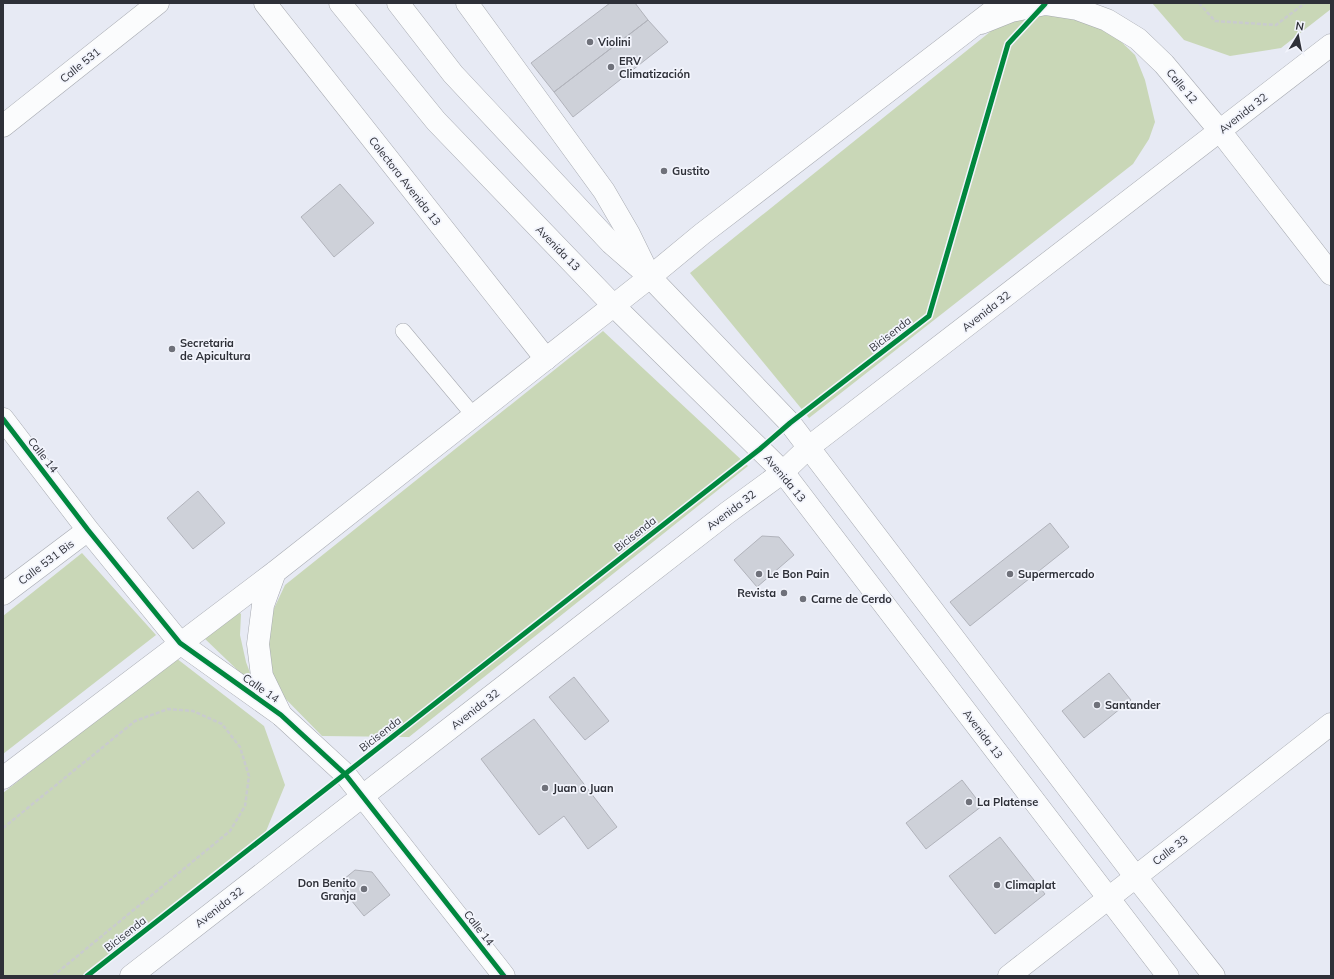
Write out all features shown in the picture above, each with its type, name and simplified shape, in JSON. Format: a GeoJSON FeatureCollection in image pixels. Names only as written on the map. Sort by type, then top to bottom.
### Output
{"type":"FeatureCollection","features":[{"type":"Feature","properties":{"kind":"main road","name":"Calle 531"},"geometry":{"type":"LineString","coordinates":[[3,126],[158,3]]}},
{"type":"Feature","properties":{"kind":"main road","name":"Colectora Avenida 13"},"geometry":{"type":"LineString","coordinates":[[265,3],[546,359]]}},
{"type":"Feature","properties":{"kind":"main road","name":"Avenida 13"},"geometry":{"type":"LineString","coordinates":[[340,3],[436,121],[613,305],[782,472],[1168,976]]}},
{"type":"Feature","properties":{"kind":"main road"},"geometry":{"type":"LineString","coordinates":[[398,3],[459,80],[611,243],[650,277],[790,423],[1214,976]]}},
{"type":"Feature","properties":{"kind":"main road"},"geometry":{"type":"LineString","coordinates":[[467,3],[604,191],[629,234],[650,277]]}},
{"type":"Feature","properties":{"kind":"main road"},"geometry":{"type":"LineString","coordinates":[[3,778],[275,572],[650,277],[702,234],[1003,3]]}},
{"type":"Feature","properties":{"kind":"main road","name":"Calle 12"},"geometry":{"type":"LineString","coordinates":[[975,25],[1011,11],[1045,4],[1077,9],[1107,20],[1138,39],[1164,64],[1220,131],[1331,274]]}},
{"type":"Feature","properties":{"kind":"main road","name":"Avenida 32"},"geometry":{"type":"LineString","coordinates":[[130,976],[364,796],[721,517],[782,472],[809,448],[1331,44]]}},
{"type":"Feature","properties":{"kind":"main road","name":"Calle 14"},"geometry":{"type":"LineString","coordinates":[[3,419],[88,530],[180,643],[281,715],[345,774],[364,796],[504,976]]}},
{"type":"Feature","properties":{"kind":"main road","name":"Calle 531 Bis"},"geometry":{"type":"LineString","coordinates":[[3,594],[88,530]]}},
{"type":"Feature","properties":{"kind":"main road"},"geometry":{"type":"LineString","coordinates":[[275,572],[263,605],[258,644],[262,676],[281,715]]}},
{"type":"Feature","properties":{"kind":"main road","name":"Calle 33"},"geometry":{"type":"LineString","coordinates":[[1009,976],[1331,724]]}},
{"type":"Feature","properties":{"kind":"lane"},"geometry":{"type":"LineString","coordinates":[[403,331],[474,416]]}},
{"type":"Feature","properties":{"kind":"path"},"geometry":{"type":"LineString","coordinates":[[1199,3],[1215,21],[1276,25],[1305,3]]}},
{"type":"Feature","properties":{"kind":"path"},"geometry":{"type":"LineString","coordinates":[[3,828],[135,721],[168,709],[193,711],[222,724],[240,747],[249,776],[245,806],[230,831],[53,976]]}},
{"type":"Feature","properties":{"kind":"green space"},"geometry":{"type":"Polygon","coordinates":[[[1152,3],[1331,3],[1331,9],[1281,48],[1230,56],[1184,40],[1152,3]]]}},
{"type":"Feature","properties":{"kind":"green space"},"geometry":{"type":"Polygon","coordinates":[[[1016,11],[1073,19],[1110,31],[1135,55],[1145,80],[1155,122],[1149,139],[1133,164],[809,418],[690,273],[1016,11]]]}},
{"type":"Feature","properties":{"kind":"green space"},"geometry":{"type":"Polygon","coordinates":[[[603,331],[748,466],[409,737],[322,736],[273,686],[263,632],[285,585],[603,331]]]}},
{"type":"Feature","properties":{"kind":"green space"},"geometry":{"type":"Polygon","coordinates":[[[82,553],[156,635],[3,754],[3,616],[82,553]]]}},
{"type":"Feature","properties":{"kind":"green space"},"geometry":{"type":"Polygon","coordinates":[[[238,611],[241,614],[240,635],[246,662],[253,681],[251,683],[203,637],[238,611]]]}},
{"type":"Feature","properties":{"kind":"green space"},"geometry":{"type":"Polygon","coordinates":[[[176,658],[264,726],[285,785],[262,841],[89,976],[3,976],[3,793],[176,658]]]}},
{"type":"Feature","properties":{"kind":"building","name":"Violini"},"geometry":{"type":"Polygon","coordinates":[[[610,3],[635,3],[648,20],[554,92],[531,63],[610,3]]]}},
{"type":"Feature","properties":{"kind":"building","name":"ERV Climatización"},"geometry":{"type":"Polygon","coordinates":[[[648,20],[668,42],[573,117],[554,92],[648,20]]]}},
{"type":"Feature","properties":{"kind":"building"},"geometry":{"type":"Polygon","coordinates":[[[340,184],[374,223],[334,257],[301,217],[340,184]]]}},
{"type":"Feature","properties":{"kind":"building"},"geometry":{"type":"Polygon","coordinates":[[[198,491],[225,523],[193,549],[167,518],[198,491]]]}},
{"type":"Feature","properties":{"kind":"building","name":"Supermercado"},"geometry":{"type":"Polygon","coordinates":[[[1050,523],[1069,547],[970,626],[950,602],[1050,523]]]}},
{"type":"Feature","properties":{"kind":"building","name":"Le Bon Pain"},"geometry":{"type":"Polygon","coordinates":[[[762,536],[779,537],[794,555],[757,587],[734,560],[762,536]]]}},
{"type":"Feature","properties":{"kind":"building","name":"Santander"},"geometry":{"type":"Polygon","coordinates":[[[1109,673],[1131,700],[1084,738],[1062,711],[1109,673]]]}},
{"type":"Feature","properties":{"kind":"building"},"geometry":{"type":"Polygon","coordinates":[[[574,677],[609,721],[585,740],[549,697],[574,677]]]}},
{"type":"Feature","properties":{"kind":"building","name":"Juan o Juan"},"geometry":{"type":"Polygon","coordinates":[[[534,719],[617,827],[588,849],[564,816],[539,835],[481,759],[534,719]]]}},
{"type":"Feature","properties":{"kind":"building"},"geometry":{"type":"Polygon","coordinates":[[[962,780],[982,806],[926,849],[906,823],[962,780]]]}},
{"type":"Feature","properties":{"kind":"building","name":"Climaplat"},"geometry":{"type":"Polygon","coordinates":[[[1000,837],[1045,894],[995,934],[949,876],[1000,837]]]}},
{"type":"Feature","properties":{"kind":"building","name":"Don Benito Granja"},"geometry":{"type":"Polygon","coordinates":[[[355,870],[372,872],[390,895],[364,916],[338,884],[355,870]]]}},
{"type":"Feature","properties":{"kind":"cycle path","name":"Bicisenda"},"geometry":{"type":"LineString","coordinates":[[87,976],[760,449],[790,423],[929,316],[1008,44],[1045,4]]}},
{"type":"Feature","properties":{"kind":"cycle path"},"geometry":{"type":"LineString","coordinates":[[3,419],[88,530],[180,643],[281,715],[345,774],[504,976]]}},
{"type":"Feature","properties":{"kind":"place","name":"Violini"},"geometry":{"type":"Point","coordinates":[590,42]}},
{"type":"Feature","properties":{"kind":"place","name":"ERV Climatización"},"geometry":{"type":"Point","coordinates":[611,67]}},
{"type":"Feature","properties":{"kind":"place","name":"Gustito"},"geometry":{"type":"Point","coordinates":[664,171]}},
{"type":"Feature","properties":{"kind":"place","name":"Secretaria de Apicultura"},"geometry":{"type":"Point","coordinates":[172,349]}},
{"type":"Feature","properties":{"kind":"place","name":"Le Bon Pain"},"geometry":{"type":"Point","coordinates":[759,574]}},
{"type":"Feature","properties":{"kind":"place","name":"Supermercado"},"geometry":{"type":"Point","coordinates":[1010,574]}},
{"type":"Feature","properties":{"kind":"place","name":"Revista"},"geometry":{"type":"Point","coordinates":[784,593]}},
{"type":"Feature","properties":{"kind":"place","name":"Carne de Cerdo"},"geometry":{"type":"Point","coordinates":[803,599]}},
{"type":"Feature","properties":{"kind":"place","name":"Santander"},"geometry":{"type":"Point","coordinates":[1097,705]}},
{"type":"Feature","properties":{"kind":"place","name":"Juan o Juan"},"geometry":{"type":"Point","coordinates":[545,788]}},
{"type":"Feature","properties":{"kind":"place","name":"La Platense"},"geometry":{"type":"Point","coordinates":[969,802]}},
{"type":"Feature","properties":{"kind":"place","name":"Climaplat"},"geometry":{"type":"Point","coordinates":[997,885]}},
{"type":"Feature","properties":{"kind":"place","name":"Don Benito Granja"},"geometry":{"type":"Point","coordinates":[364,889]}}]}
